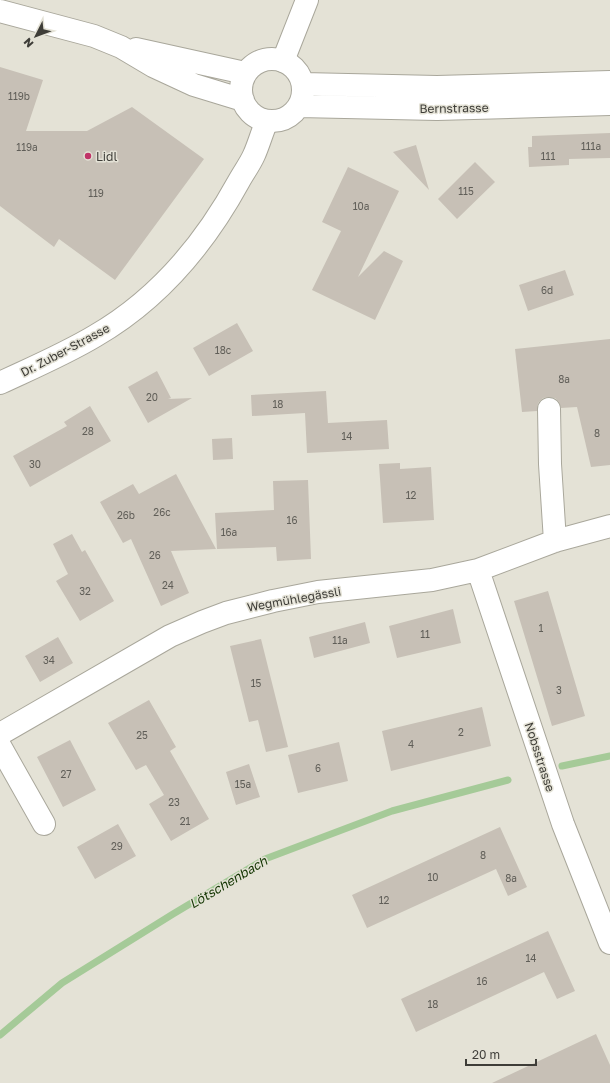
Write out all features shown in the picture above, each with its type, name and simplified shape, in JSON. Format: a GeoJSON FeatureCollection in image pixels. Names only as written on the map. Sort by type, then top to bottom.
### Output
{"type":"FeatureCollection","features":[{"type":"Feature","properties":{"kind":"street"},"geometry":{"type":"LineString","coordinates":[[283,61],[307,0]]}},
{"type":"Feature","properties":{"kind":"street"},"geometry":{"type":"LineString","coordinates":[[0,11],[94,36],[121,47],[152,66],[194,85],[243,100]]}},
{"type":"Feature","properties":{"kind":"street"},"geometry":{"type":"LineString","coordinates":[[121,47],[154,52],[245,73]]}},
{"type":"Feature","properties":{"kind":"street"},"geometry":{"type":"LineString","coordinates":[[273,58],[283,61],[292,66],[299,75],[303,84],[302,98],[299,106],[292,114],[284,119],[267,121],[258,118],[249,111],[243,100],[241,86],[245,73],[255,64],[266,59],[273,58]]}},
{"type":"Feature","properties":{"kind":"street","name":"Bernstrasse"},"geometry":{"type":"LineString","coordinates":[[303,84],[436,87],[610,82]]}},
{"type":"Feature","properties":{"kind":"street","name":"Bernstrasse"},"geometry":{"type":"LineString","coordinates":[[299,106],[438,109],[610,104]]}},
{"type":"Feature","properties":{"kind":"street","name":"Dr. Zuber-Strasse"},"geometry":{"type":"LineString","coordinates":[[0,383],[67,352],[95,336],[146,301],[168,280],[189,257],[226,205],[254,154],[267,121]]}},
{"type":"Feature","properties":{"kind":"street"},"geometry":{"type":"LineString","coordinates":[[549,409],[550,464],[555,541]]}},
{"type":"Feature","properties":{"kind":"street","name":"Wegmühlegässli"},"geometry":{"type":"LineString","coordinates":[[0,734],[170,636],[226,613],[273,601],[318,592],[426,581],[478,570],[555,541],[610,526]]}},
{"type":"Feature","properties":{"kind":"street","name":"Nobsstrasse"},"geometry":{"type":"LineString","coordinates":[[478,570],[562,824],[610,942]]}},
{"type":"Feature","properties":{"kind":"street"},"geometry":{"type":"LineString","coordinates":[[0,746],[44,824]]}},
{"type":"Feature","properties":{"kind":"building"},"geometry":{"type":"Polygon","coordinates":[[[0,67],[43,80],[26,131],[87,131],[132,107],[204,159],[115,280],[59,239],[54,247],[0,206],[0,67]]]}},
{"type":"Feature","properties":{"kind":"building"},"geometry":{"type":"Polygon","coordinates":[[[610,133],[610,158],[569,159],[569,165],[529,167],[528,147],[532,147],[532,136],[610,133]]]}},
{"type":"Feature","properties":{"kind":"building"},"geometry":{"type":"Polygon","coordinates":[[[416,145],[429,190],[393,152],[416,145]]]}},
{"type":"Feature","properties":{"kind":"building"},"geometry":{"type":"Polygon","coordinates":[[[475,162],[495,182],[457,219],[438,199],[475,162]]]}},
{"type":"Feature","properties":{"kind":"building"},"geometry":{"type":"Polygon","coordinates":[[[348,167],[399,191],[358,277],[384,251],[403,261],[375,320],[312,290],[341,231],[322,222],[348,167]]]}},
{"type":"Feature","properties":{"kind":"building"},"geometry":{"type":"Polygon","coordinates":[[[565,270],[574,295],[528,311],[519,285],[565,270]]]}},
{"type":"Feature","properties":{"kind":"building"},"geometry":{"type":"Polygon","coordinates":[[[237,323],[253,351],[209,376],[193,348],[237,323]]]}},
{"type":"Feature","properties":{"kind":"building"},"geometry":{"type":"Polygon","coordinates":[[[610,339],[610,465],[591,467],[577,407],[561,408],[559,402],[555,398],[548,397],[543,398],[538,403],[537,411],[522,412],[515,349],[610,339]]]}},
{"type":"Feature","properties":{"kind":"building"},"geometry":{"type":"Polygon","coordinates":[[[157,371],[171,398],[168,399],[192,398],[148,423],[128,387],[157,371]]]}},
{"type":"Feature","properties":{"kind":"building"},"geometry":{"type":"Polygon","coordinates":[[[326,391],[328,423],[387,420],[389,449],[307,453],[305,413],[252,416],[251,395],[326,391]]]}},
{"type":"Feature","properties":{"kind":"building"},"geometry":{"type":"Polygon","coordinates":[[[90,406],[111,441],[30,487],[13,456],[67,426],[64,422],[90,406]]]}},
{"type":"Feature","properties":{"kind":"building"},"geometry":{"type":"Polygon","coordinates":[[[232,438],[233,459],[213,460],[212,439],[232,438]]]}},
{"type":"Feature","properties":{"kind":"building"},"geometry":{"type":"Polygon","coordinates":[[[400,463],[400,469],[431,467],[434,520],[383,523],[379,464],[400,463]]]}},
{"type":"Feature","properties":{"kind":"building"},"geometry":{"type":"Polygon","coordinates":[[[176,474],[216,549],[171,551],[189,593],[161,606],[131,539],[123,543],[100,502],[133,484],[139,494],[176,474]]]}},
{"type":"Feature","properties":{"kind":"building"},"geometry":{"type":"Polygon","coordinates":[[[308,480],[311,559],[277,561],[276,547],[217,549],[215,513],[274,510],[273,481],[308,480]]]}},
{"type":"Feature","properties":{"kind":"building"},"geometry":{"type":"Polygon","coordinates":[[[72,534],[82,552],[85,550],[114,601],[80,621],[56,581],[68,574],[53,544],[72,534]]]}},
{"type":"Feature","properties":{"kind":"building"},"geometry":{"type":"Polygon","coordinates":[[[548,591],[585,716],[552,726],[514,601],[548,591]]]}},
{"type":"Feature","properties":{"kind":"building"},"geometry":{"type":"Polygon","coordinates":[[[453,609],[461,643],[397,658],[389,626],[453,609]]]}},
{"type":"Feature","properties":{"kind":"building"},"geometry":{"type":"Polygon","coordinates":[[[365,622],[370,643],[314,658],[309,637],[365,622]]]}},
{"type":"Feature","properties":{"kind":"building"},"geometry":{"type":"Polygon","coordinates":[[[58,637],[73,663],[40,682],[25,656],[58,637]]]}},
{"type":"Feature","properties":{"kind":"building"},"geometry":{"type":"Polygon","coordinates":[[[261,639],[288,747],[266,752],[258,720],[249,722],[230,646],[261,639]]]}},
{"type":"Feature","properties":{"kind":"building"},"geometry":{"type":"Polygon","coordinates":[[[149,700],[176,747],[170,751],[209,819],[171,841],[149,804],[164,795],[146,765],[136,770],[108,723],[149,700]]]}},
{"type":"Feature","properties":{"kind":"building"},"geometry":{"type":"Polygon","coordinates":[[[482,707],[491,746],[391,771],[382,731],[482,707]]]}},
{"type":"Feature","properties":{"kind":"building"},"geometry":{"type":"Polygon","coordinates":[[[70,740],[96,790],[63,807],[37,757],[70,740]]]}},
{"type":"Feature","properties":{"kind":"building"},"geometry":{"type":"Polygon","coordinates":[[[339,742],[348,781],[298,793],[288,755],[339,742]]]}},
{"type":"Feature","properties":{"kind":"building"},"geometry":{"type":"Polygon","coordinates":[[[249,764],[260,797],[236,805],[226,772],[249,764]]]}},
{"type":"Feature","properties":{"kind":"building"},"geometry":{"type":"Polygon","coordinates":[[[118,824],[136,856],[95,879],[77,847],[118,824]]]}},
{"type":"Feature","properties":{"kind":"building"},"geometry":{"type":"Polygon","coordinates":[[[500,827],[527,887],[508,896],[496,869],[367,928],[352,895],[500,827]]]}},
{"type":"Feature","properties":{"kind":"building"},"geometry":{"type":"Polygon","coordinates":[[[548,931],[575,991],[557,999],[544,972],[416,1032],[401,999],[548,931]]]}},
{"type":"Feature","properties":{"kind":"building"},"geometry":{"type":"Polygon","coordinates":[[[596,1034],[610,1065],[610,1083],[492,1083],[596,1034]]]}},
{"type":"Feature","properties":{"kind":"waterway","name":"Lötschenbach"},"geometry":{"type":"LineString","coordinates":[[562,766],[610,756]]}},
{"type":"Feature","properties":{"kind":"waterway","name":"Lötschenbach"},"geometry":{"type":"LineString","coordinates":[[0,1035],[62,983],[265,859],[392,811],[508,780]]}},
{"type":"Feature","properties":{"kind":"place","name":"Lidl"},"geometry":{"type":"Point","coordinates":[88,156]}}]}
